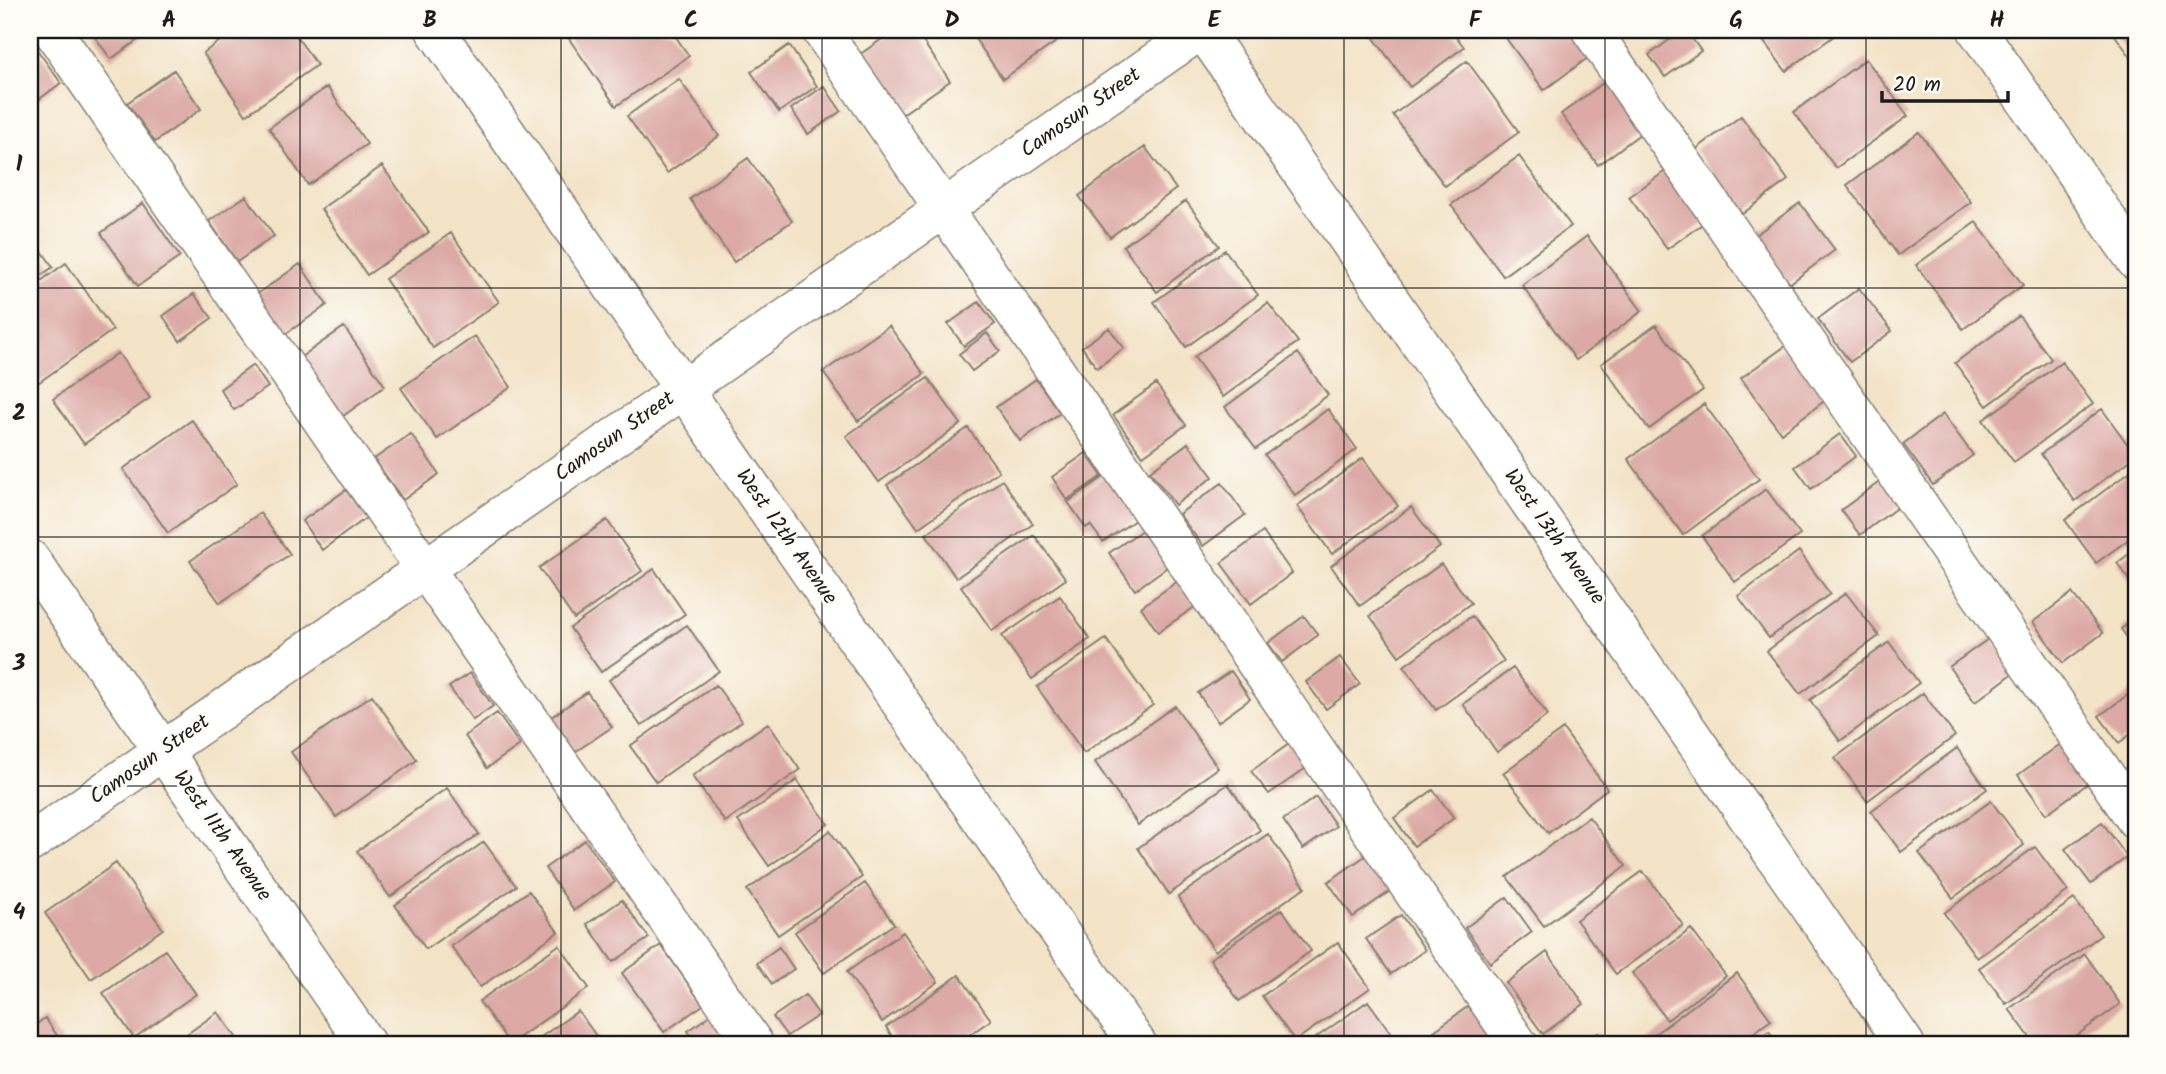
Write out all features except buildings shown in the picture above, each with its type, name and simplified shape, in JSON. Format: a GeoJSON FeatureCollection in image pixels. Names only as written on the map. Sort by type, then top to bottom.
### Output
{"type":"FeatureCollection","features":[{"type":"Feature","properties":{"kind":"street"},"geometry":{"type":"LineString","coordinates":[[52,30],[754,1044]]}},
{"type":"Feature","properties":{"kind":"street","name":"West 12th Avenue"},"geometry":{"type":"LineString","coordinates":[[435,30],[1138,1044]]}},
{"type":"Feature","properties":{"kind":"street"},"geometry":{"type":"LineString","coordinates":[[821,30],[1518,1044]]}},
{"type":"Feature","properties":{"kind":"street","name":"Camosun Street"},"geometry":{"type":"LineString","coordinates":[[30,843],[1202,30]]}},
{"type":"Feature","properties":{"kind":"street","name":"West 13th Avenue"},"geometry":{"type":"LineString","coordinates":[[1202,30],[1905,1044]]}},
{"type":"Feature","properties":{"kind":"street"},"geometry":{"type":"LineString","coordinates":[[1591,30],[2136,820]]}},
{"type":"Feature","properties":{"kind":"street"},"geometry":{"type":"LineString","coordinates":[[1977,30],[2136,261]]}},
{"type":"Feature","properties":{"kind":"street","name":"West 11th Avenue"},"geometry":{"type":"LineString","coordinates":[[30,559],[366,1044]]}}]}
